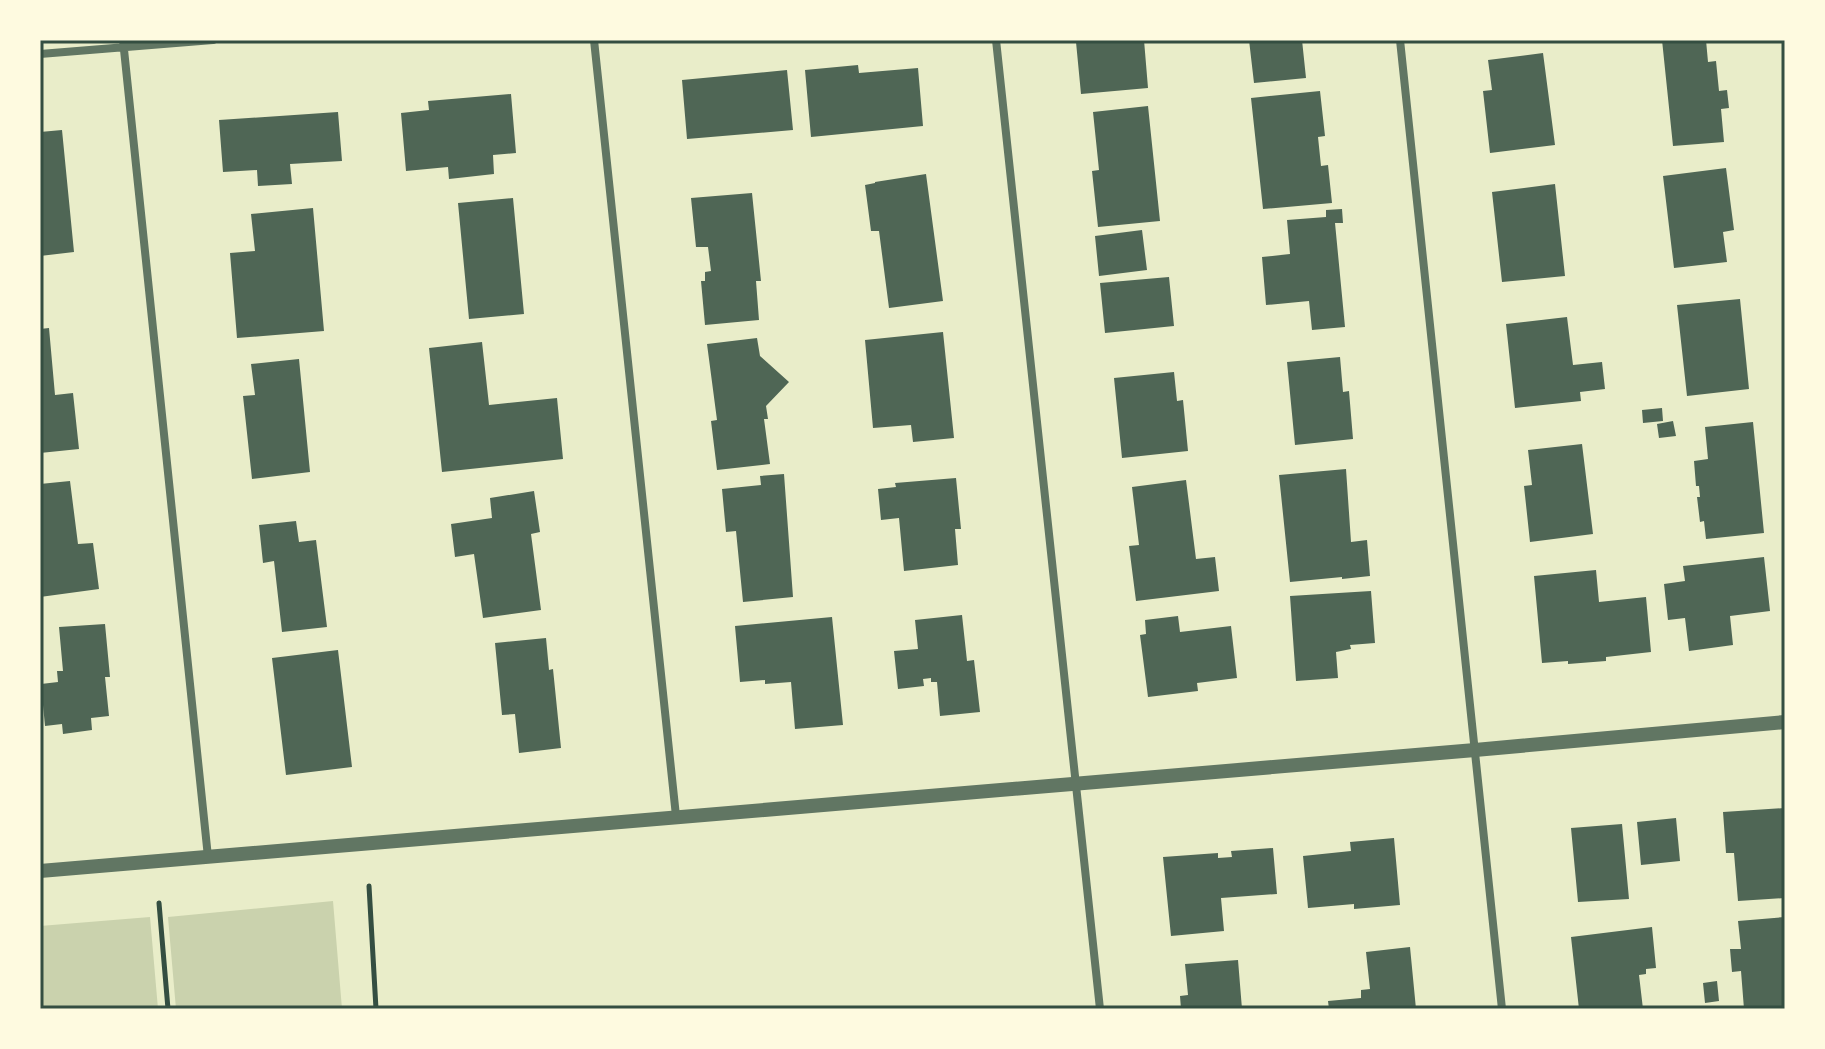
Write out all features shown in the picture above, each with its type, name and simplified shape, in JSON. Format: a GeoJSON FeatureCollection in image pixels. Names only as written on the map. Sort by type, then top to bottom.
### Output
{"type":"FeatureCollection","features":[{"type":"Feature","properties":{"kind":"street"},"geometry":{"type":"LineString","coordinates":[[40,54],[124,44],[213,40]]}},
{"type":"Feature","properties":{"kind":"street"},"geometry":{"type":"LineString","coordinates":[[594,40],[676,816]]}},
{"type":"Feature","properties":{"kind":"street"},"geometry":{"type":"LineString","coordinates":[[996,40],[1100,1009]]}},
{"type":"Feature","properties":{"kind":"street"},"geometry":{"type":"LineString","coordinates":[[1400,40],[1502,1009]]}},
{"type":"Feature","properties":{"kind":"street"},"geometry":{"type":"LineString","coordinates":[[124,44],[208,857]]}},
{"type":"Feature","properties":{"kind":"street"},"geometry":{"type":"LineString","coordinates":[[40,871],[1785,722]]}},
{"type":"Feature","properties":{"kind":"path"},"geometry":{"type":"LineString","coordinates":[[369,886],[376,1009]]}},
{"type":"Feature","properties":{"kind":"path"},"geometry":{"type":"LineString","coordinates":[[159,903],[168,1009]]}},
{"type":"Feature","properties":{"kind":"green space"},"geometry":{"type":"Polygon","coordinates":[[[333,901],[342,1009],[176,1009],[168,917],[333,901]]]}},
{"type":"Feature","properties":{"kind":"green space"},"geometry":{"type":"Polygon","coordinates":[[[150,917],[158,1009],[40,1009],[40,926],[150,917]]]}},
{"type":"Feature","properties":{"kind":"building"},"geometry":{"type":"Polygon","coordinates":[[[1144,40],[1148,88],[1081,94],[1076,42],[1144,40]]]}},
{"type":"Feature","properties":{"kind":"building"},"geometry":{"type":"Polygon","coordinates":[[[1249,40],[1302,40],[1306,78],[1254,83],[1249,40]]]}},
{"type":"Feature","properties":{"kind":"building"},"geometry":{"type":"Polygon","coordinates":[[[1662,40],[1706,40],[1708,62],[1716,61],[1719,91],[1727,90],[1729,108],[1721,109],[1724,142],[1673,146],[1662,40]]]}},
{"type":"Feature","properties":{"kind":"building"},"geometry":{"type":"Polygon","coordinates":[[[1543,53],[1555,145],[1490,153],[1483,91],[1492,90],[1488,60],[1543,53]]]}},
{"type":"Feature","properties":{"kind":"building"},"geometry":{"type":"Polygon","coordinates":[[[858,65],[859,73],[918,68],[923,126],[811,137],[805,70],[858,65]]]}},
{"type":"Feature","properties":{"kind":"building"},"geometry":{"type":"Polygon","coordinates":[[[787,70],[793,130],[687,139],[682,80],[787,70]]]}},
{"type":"Feature","properties":{"kind":"building"},"geometry":{"type":"Polygon","coordinates":[[[1320,91],[1325,136],[1318,137],[1321,166],[1328,165],[1332,203],[1263,209],[1251,98],[1320,91]]]}},
{"type":"Feature","properties":{"kind":"building"},"geometry":{"type":"Polygon","coordinates":[[[511,94],[516,153],[493,155],[494,174],[449,179],[448,167],[406,171],[401,113],[429,110],[428,101],[511,94]]]}},
{"type":"Feature","properties":{"kind":"building"},"geometry":{"type":"Polygon","coordinates":[[[1148,106],[1160,221],[1098,227],[1092,171],[1099,170],[1093,112],[1148,106]]]}},
{"type":"Feature","properties":{"kind":"building"},"geometry":{"type":"Polygon","coordinates":[[[338,112],[342,161],[290,164],[292,184],[258,186],[257,170],[223,172],[219,120],[338,112]]]}},
{"type":"Feature","properties":{"kind":"building"},"geometry":{"type":"Polygon","coordinates":[[[62,130],[74,252],[40,256],[40,132],[62,130]]]}},
{"type":"Feature","properties":{"kind":"building"},"geometry":{"type":"Polygon","coordinates":[[[1726,168],[1734,230],[1723,232],[1727,262],[1674,268],[1663,176],[1726,168]]]}},
{"type":"Feature","properties":{"kind":"building"},"geometry":{"type":"Polygon","coordinates":[[[926,174],[943,301],[889,308],[879,231],[871,231],[865,185],[926,174]]]}},
{"type":"Feature","properties":{"kind":"building"},"geometry":{"type":"Polygon","coordinates":[[[1555,184],[1565,276],[1502,282],[1492,192],[1555,184]]]}},
{"type":"Feature","properties":{"kind":"building"},"geometry":{"type":"Polygon","coordinates":[[[752,193],[761,281],[756,281],[759,320],[705,325],[701,281],[705,281],[705,272],[711,271],[708,247],[696,247],[691,198],[752,193]]]}},
{"type":"Feature","properties":{"kind":"building"},"geometry":{"type":"Polygon","coordinates":[[[513,198],[524,314],[469,319],[458,203],[513,198]]]}},
{"type":"Feature","properties":{"kind":"building"},"geometry":{"type":"Polygon","coordinates":[[[313,208],[324,331],[237,338],[230,253],[255,251],[251,214],[313,208]]]}},
{"type":"Feature","properties":{"kind":"building"},"geometry":{"type":"Polygon","coordinates":[[[1342,209],[1343,223],[1335,223],[1345,327],[1312,330],[1309,301],[1266,305],[1262,257],[1290,254],[1287,220],[1326,217],[1326,210],[1342,209]]]}},
{"type":"Feature","properties":{"kind":"building"},"geometry":{"type":"Polygon","coordinates":[[[1142,230],[1147,270],[1099,276],[1095,236],[1142,230]]]}},
{"type":"Feature","properties":{"kind":"building"},"geometry":{"type":"Polygon","coordinates":[[[1169,277],[1174,326],[1105,333],[1100,283],[1169,277]]]}},
{"type":"Feature","properties":{"kind":"building"},"geometry":{"type":"Polygon","coordinates":[[[1740,299],[1749,389],[1687,396],[1677,305],[1740,299]]]}},
{"type":"Feature","properties":{"kind":"building"},"geometry":{"type":"Polygon","coordinates":[[[1567,317],[1573,365],[1602,362],[1605,389],[1580,392],[1581,401],[1515,408],[1506,324],[1567,317]]]}},
{"type":"Feature","properties":{"kind":"building"},"geometry":{"type":"Polygon","coordinates":[[[49,328],[55,395],[73,393],[79,449],[40,453],[40,329],[49,328]]]}},
{"type":"Feature","properties":{"kind":"building"},"geometry":{"type":"Polygon","coordinates":[[[943,332],[954,438],[913,442],[911,425],[873,428],[865,340],[943,332]]]}},
{"type":"Feature","properties":{"kind":"building"},"geometry":{"type":"Polygon","coordinates":[[[757,338],[760,356],[789,382],[766,406],[768,419],[764,419],[770,464],[717,470],[711,421],[717,420],[707,344],[757,338]]]}},
{"type":"Feature","properties":{"kind":"building"},"geometry":{"type":"Polygon","coordinates":[[[482,342],[489,405],[557,398],[563,459],[442,472],[429,348],[482,342]]]}},
{"type":"Feature","properties":{"kind":"building"},"geometry":{"type":"Polygon","coordinates":[[[1340,357],[1343,392],[1349,391],[1353,439],[1295,445],[1287,362],[1340,357]]]}},
{"type":"Feature","properties":{"kind":"building"},"geometry":{"type":"Polygon","coordinates":[[[299,359],[310,472],[252,479],[243,396],[255,395],[251,364],[299,359]]]}},
{"type":"Feature","properties":{"kind":"building"},"geometry":{"type":"Polygon","coordinates":[[[1174,372],[1177,401],[1183,400],[1188,451],[1122,458],[1114,378],[1174,372]]]}},
{"type":"Feature","properties":{"kind":"building"},"geometry":{"type":"Polygon","coordinates":[[[1662,408],[1663,421],[1643,423],[1642,410],[1662,408]]]}},
{"type":"Feature","properties":{"kind":"building"},"geometry":{"type":"Polygon","coordinates":[[[1673,421],[1676,436],[1659,438],[1657,424],[1673,421]]]}},
{"type":"Feature","properties":{"kind":"building"},"geometry":{"type":"Polygon","coordinates":[[[1753,422],[1764,533],[1706,539],[1704,521],[1700,522],[1699,486],[1696,486],[1694,461],[1708,459],[1705,427],[1753,422]]]}},
{"type":"Feature","properties":{"kind":"building"},"geometry":{"type":"Polygon","coordinates":[[[1582,444],[1593,534],[1530,542],[1524,486],[1532,485],[1528,450],[1582,444]]]}},
{"type":"Feature","properties":{"kind":"building"},"geometry":{"type":"Polygon","coordinates":[[[1346,469],[1351,542],[1367,540],[1370,576],[1290,582],[1279,475],[1346,469]]]}},
{"type":"Feature","properties":{"kind":"building"},"geometry":{"type":"Polygon","coordinates":[[[784,474],[793,597],[743,602],[736,531],[726,532],[722,489],[761,485],[760,476],[784,474]]]}},
{"type":"Feature","properties":{"kind":"building"},"geometry":{"type":"Polygon","coordinates":[[[956,478],[961,529],[955,529],[958,565],[904,571],[899,518],[881,520],[878,489],[896,487],[895,483],[956,478]]]}},
{"type":"Feature","properties":{"kind":"building"},"geometry":{"type":"Polygon","coordinates":[[[1186,480],[1196,559],[1215,557],[1219,591],[1136,601],[1129,546],[1139,545],[1132,487],[1186,480]]]}},
{"type":"Feature","properties":{"kind":"building"},"geometry":{"type":"Polygon","coordinates":[[[70,481],[78,544],[93,543],[99,589],[40,597],[40,484],[70,481]]]}},
{"type":"Feature","properties":{"kind":"building"},"geometry":{"type":"Polygon","coordinates":[[[534,491],[540,532],[531,534],[541,610],[483,618],[474,554],[455,557],[451,524],[492,518],[490,498],[534,491]]]}},
{"type":"Feature","properties":{"kind":"building"},"geometry":{"type":"Polygon","coordinates":[[[296,521],[299,542],[316,540],[327,627],[282,632],[274,561],[263,563],[259,525],[296,521]]]}},
{"type":"Feature","properties":{"kind":"building"},"geometry":{"type":"Polygon","coordinates":[[[1764,557],[1770,611],[1730,616],[1733,645],[1689,651],[1685,618],[1668,620],[1664,584],[1685,581],[1683,566],[1764,557]]]}},
{"type":"Feature","properties":{"kind":"building"},"geometry":{"type":"Polygon","coordinates":[[[1596,570],[1599,602],[1646,597],[1651,652],[1606,657],[1606,661],[1542,663],[1534,576],[1596,570]]]}},
{"type":"Feature","properties":{"kind":"building"},"geometry":{"type":"Polygon","coordinates":[[[1371,591],[1375,643],[1350,645],[1351,649],[1336,652],[1338,678],[1296,681],[1290,596],[1371,591]]]}},
{"type":"Feature","properties":{"kind":"building"},"geometry":{"type":"Polygon","coordinates":[[[962,615],[967,661],[974,660],[980,712],[940,716],[937,682],[931,682],[931,678],[923,679],[924,686],[898,689],[894,651],[918,649],[915,620],[962,615]]]}},
{"type":"Feature","properties":{"kind":"building"},"geometry":{"type":"Polygon","coordinates":[[[1178,616],[1180,632],[1231,626],[1237,678],[1197,683],[1198,691],[1148,697],[1140,635],[1146,634],[1145,620],[1178,616]]]}},
{"type":"Feature","properties":{"kind":"building"},"geometry":{"type":"Polygon","coordinates":[[[832,617],[843,725],[795,729],[791,682],[740,682],[735,626],[832,617]]]}},
{"type":"Feature","properties":{"kind":"building"},"geometry":{"type":"Polygon","coordinates":[[[105,624],[110,677],[105,677],[109,716],[91,718],[92,730],[63,734],[62,724],[45,726],[41,684],[58,682],[57,671],[63,671],[59,627],[105,624]]]}},
{"type":"Feature","properties":{"kind":"building"},"geometry":{"type":"Polygon","coordinates":[[[546,638],[549,670],[553,669],[561,748],[519,753],[515,714],[502,715],[495,643],[546,638]]]}},
{"type":"Feature","properties":{"kind":"building"},"geometry":{"type":"Polygon","coordinates":[[[338,650],[352,767],[286,775],[272,658],[338,650]]]}},
{"type":"Feature","properties":{"kind":"building"},"geometry":{"type":"Polygon","coordinates":[[[1785,808],[1785,898],[1738,901],[1734,853],[1726,853],[1723,812],[1785,808]]]}},
{"type":"Feature","properties":{"kind":"building"},"geometry":{"type":"Polygon","coordinates":[[[1676,818],[1680,861],[1641,865],[1637,822],[1676,818]]]}},
{"type":"Feature","properties":{"kind":"building"},"geometry":{"type":"Polygon","coordinates":[[[1622,824],[1629,899],[1578,902],[1571,828],[1622,824]]]}},
{"type":"Feature","properties":{"kind":"building"},"geometry":{"type":"Polygon","coordinates":[[[1394,838],[1400,905],[1354,909],[1354,904],[1308,908],[1303,856],[1351,851],[1350,842],[1394,838]]]}},
{"type":"Feature","properties":{"kind":"building"},"geometry":{"type":"Polygon","coordinates":[[[1273,848],[1277,894],[1221,898],[1224,931],[1171,936],[1163,857],[1218,853],[1218,858],[1232,857],[1231,851],[1273,848]]]}},
{"type":"Feature","properties":{"kind":"building"},"geometry":{"type":"Polygon","coordinates":[[[1785,917],[1785,1008],[1744,1009],[1741,971],[1732,972],[1730,949],[1741,949],[1738,921],[1785,917]]]}},
{"type":"Feature","properties":{"kind":"building"},"geometry":{"type":"Polygon","coordinates":[[[1652,927],[1656,968],[1646,969],[1646,974],[1639,975],[1643,1009],[1579,1009],[1571,937],[1652,927]]]}},
{"type":"Feature","properties":{"kind":"building"},"geometry":{"type":"Polygon","coordinates":[[[1410,947],[1416,1009],[1329,1009],[1328,1001],[1361,998],[1361,990],[1370,989],[1366,952],[1410,947]]]}},
{"type":"Feature","properties":{"kind":"building"},"geometry":{"type":"Polygon","coordinates":[[[1238,960],[1242,1009],[1181,1009],[1180,996],[1188,995],[1185,964],[1238,960]]]}},
{"type":"Feature","properties":{"kind":"building"},"geometry":{"type":"Polygon","coordinates":[[[1717,981],[1719,1001],[1705,1003],[1703,983],[1717,981]]]}}]}
